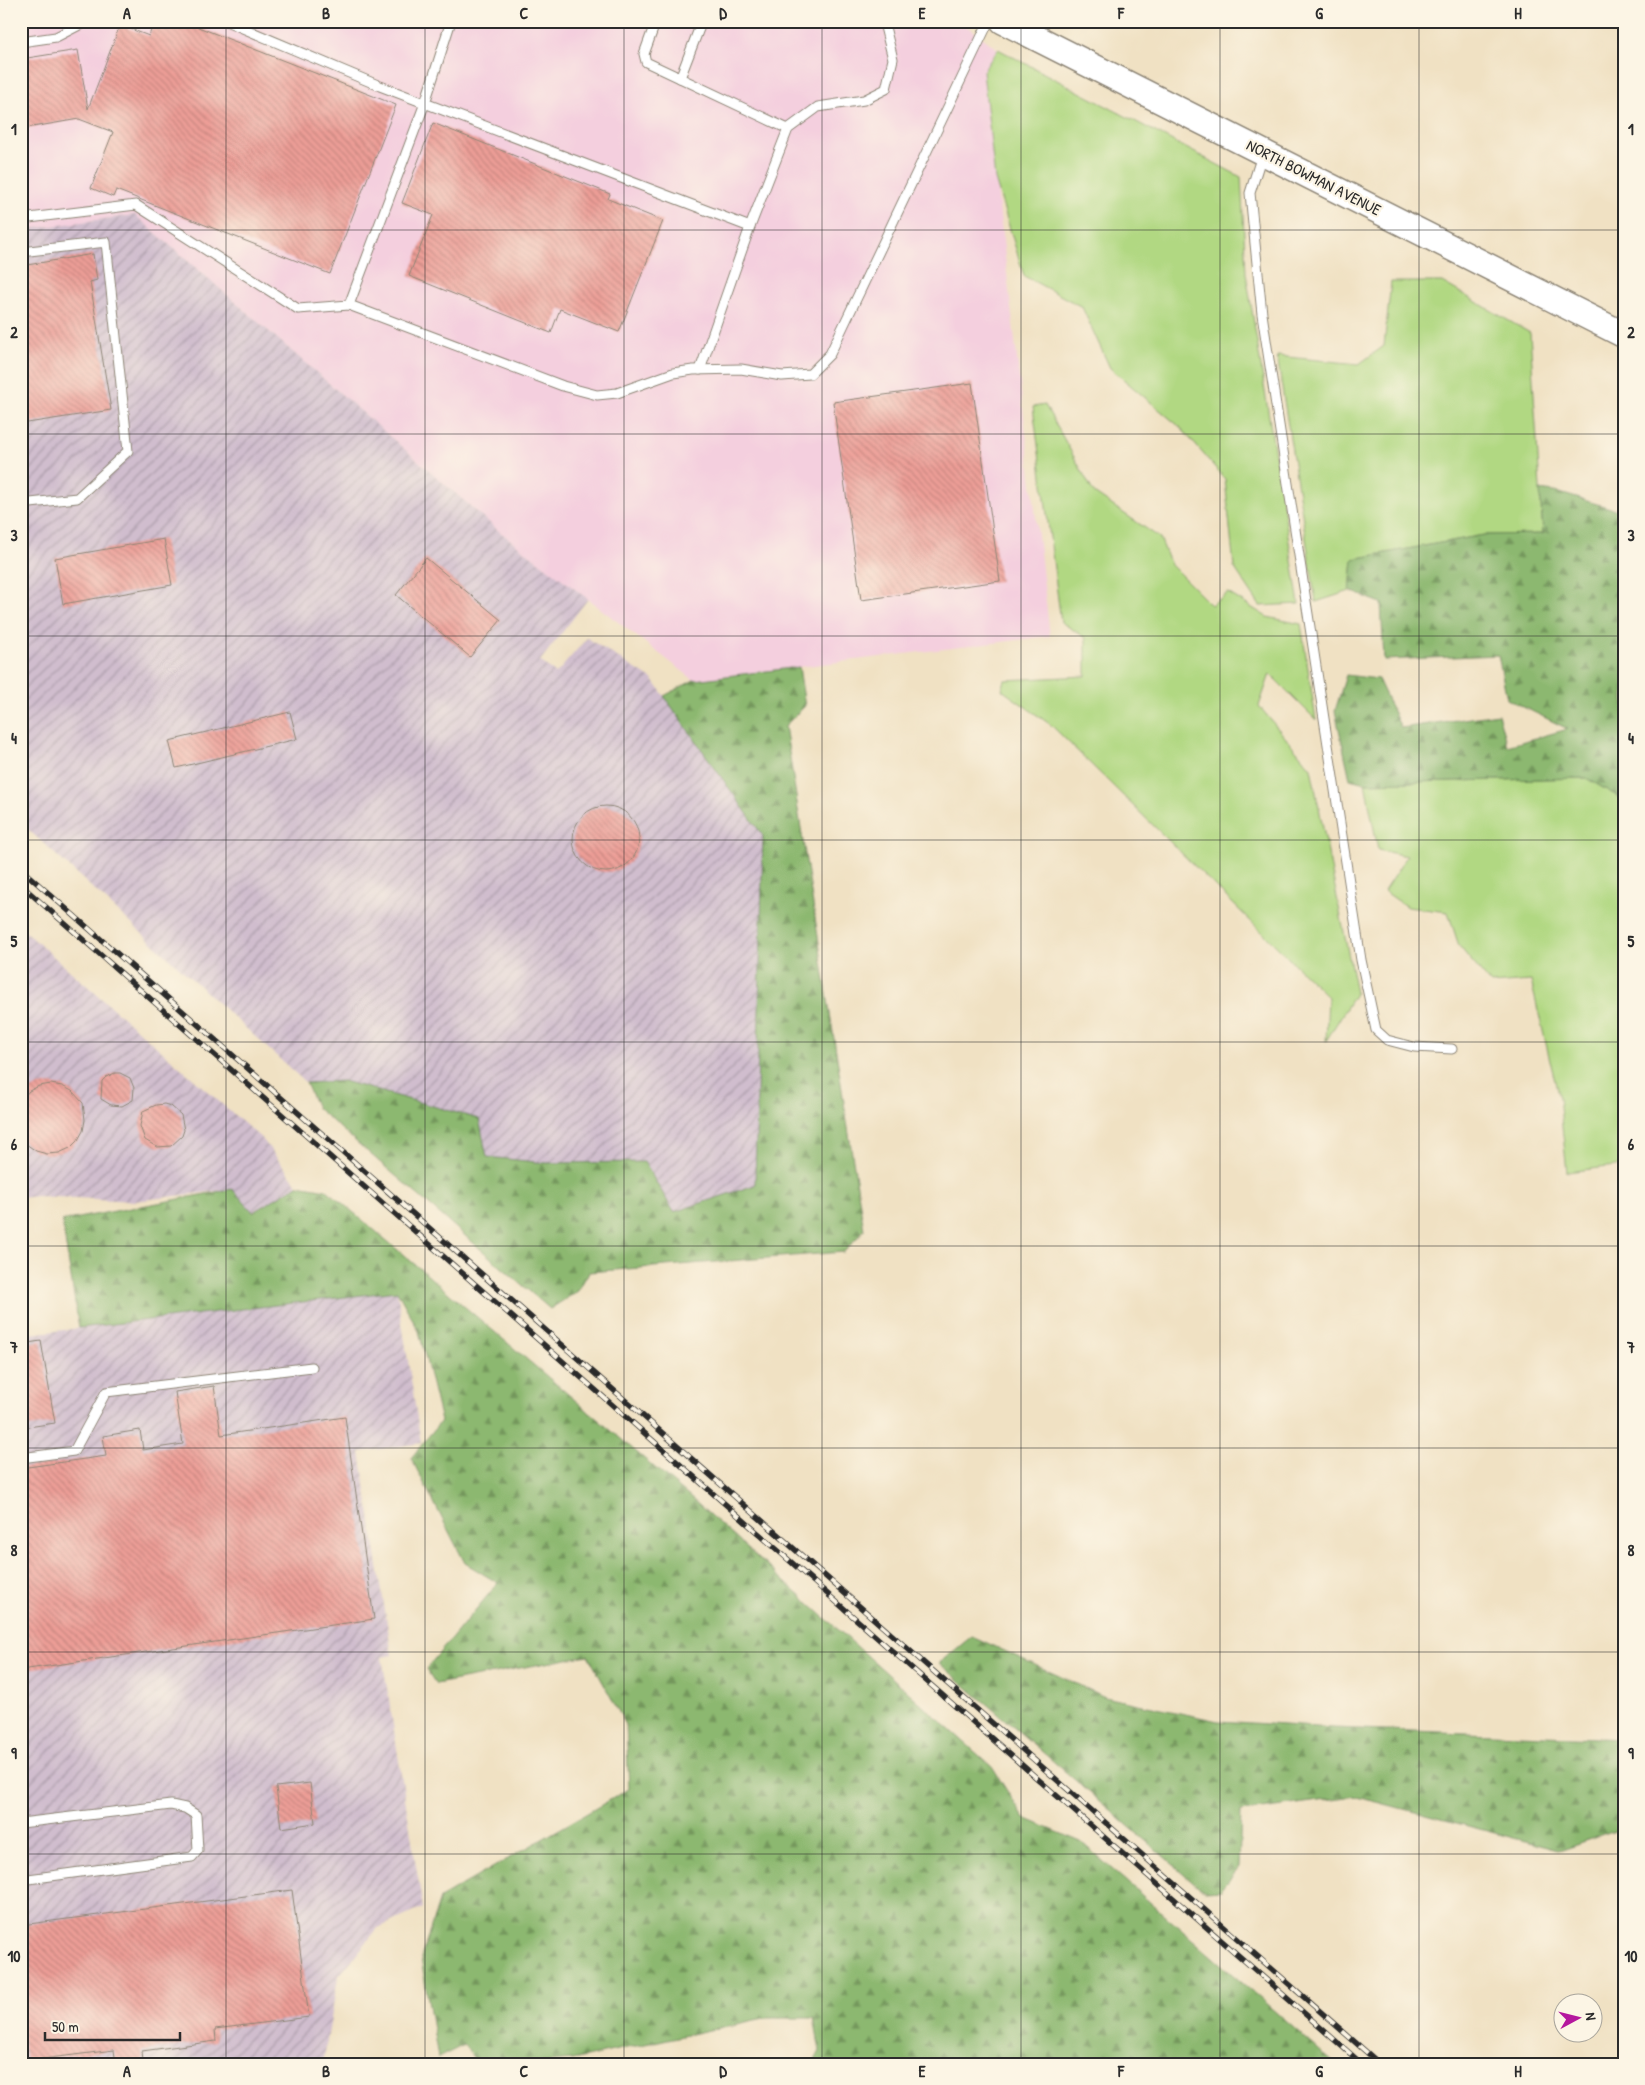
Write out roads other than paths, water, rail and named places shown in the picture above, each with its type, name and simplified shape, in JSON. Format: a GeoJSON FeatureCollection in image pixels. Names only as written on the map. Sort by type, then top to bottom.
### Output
{"type":"FeatureCollection","features":[{"type":"Feature","properties":{"kind":"street","name":"NORTH BOWMAN AVENUE"},"geometry":{"type":"LineString","coordinates":[[1003,21],[1264,151],[1624,335]]}},
{"type":"Feature","properties":{"kind":"lane"},"geometry":{"type":"LineString","coordinates":[[21,42],[56,37],[87,21]]}},
{"type":"Feature","properties":{"kind":"lane"},"geometry":{"type":"LineString","coordinates":[[226,21],[425,103],[750,227]]}},
{"type":"Feature","properties":{"kind":"lane"},"geometry":{"type":"LineString","coordinates":[[349,305],[425,103],[451,21]]}},
{"type":"Feature","properties":{"kind":"lane"},"geometry":{"type":"LineString","coordinates":[[656,21],[644,54],[646,62],[788,129]]}},
{"type":"Feature","properties":{"kind":"lane"},"geometry":{"type":"LineString","coordinates":[[680,78],[702,21]]}},
{"type":"Feature","properties":{"kind":"lane"},"geometry":{"type":"LineString","coordinates":[[700,370],[750,227],[788,129],[818,107],[864,100],[886,89],[892,60],[885,27],[888,21]]}},
{"type":"Feature","properties":{"kind":"lane"},"geometry":{"type":"LineString","coordinates":[[21,219],[136,205],[298,309],[349,305],[563,386],[597,395],[617,393],[673,373],[700,370],[741,369],[782,376],[810,374],[830,354],[989,21]]}},
{"type":"Feature","properties":{"kind":"lane"},"geometry":{"type":"LineString","coordinates":[[1264,151],[1250,193],[1262,314],[1360,960],[1376,1030],[1387,1040],[1405,1045],[1452,1049]]}},
{"type":"Feature","properties":{"kind":"lane"},"geometry":{"type":"LineString","coordinates":[[21,252],[106,242],[128,451],[77,498],[21,504]]}},
{"type":"Feature","properties":{"kind":"lane"},"geometry":{"type":"LineString","coordinates":[[21,1458],[74,1451],[106,1392],[312,1367]]}},
{"type":"Feature","properties":{"kind":"lane"},"geometry":{"type":"LineString","coordinates":[[21,1823],[171,1805],[185,1808],[196,1815],[198,1850],[192,1857],[21,1880]]}},
{"type":"Feature","properties":{"kind":"railway"},"geometry":{"type":"LineString","coordinates":[[21,869],[1380,2064]]}},
{"type":"Feature","properties":{"kind":"railway"},"geometry":{"type":"LineString","coordinates":[[21,885],[1362,2064]]}}]}
